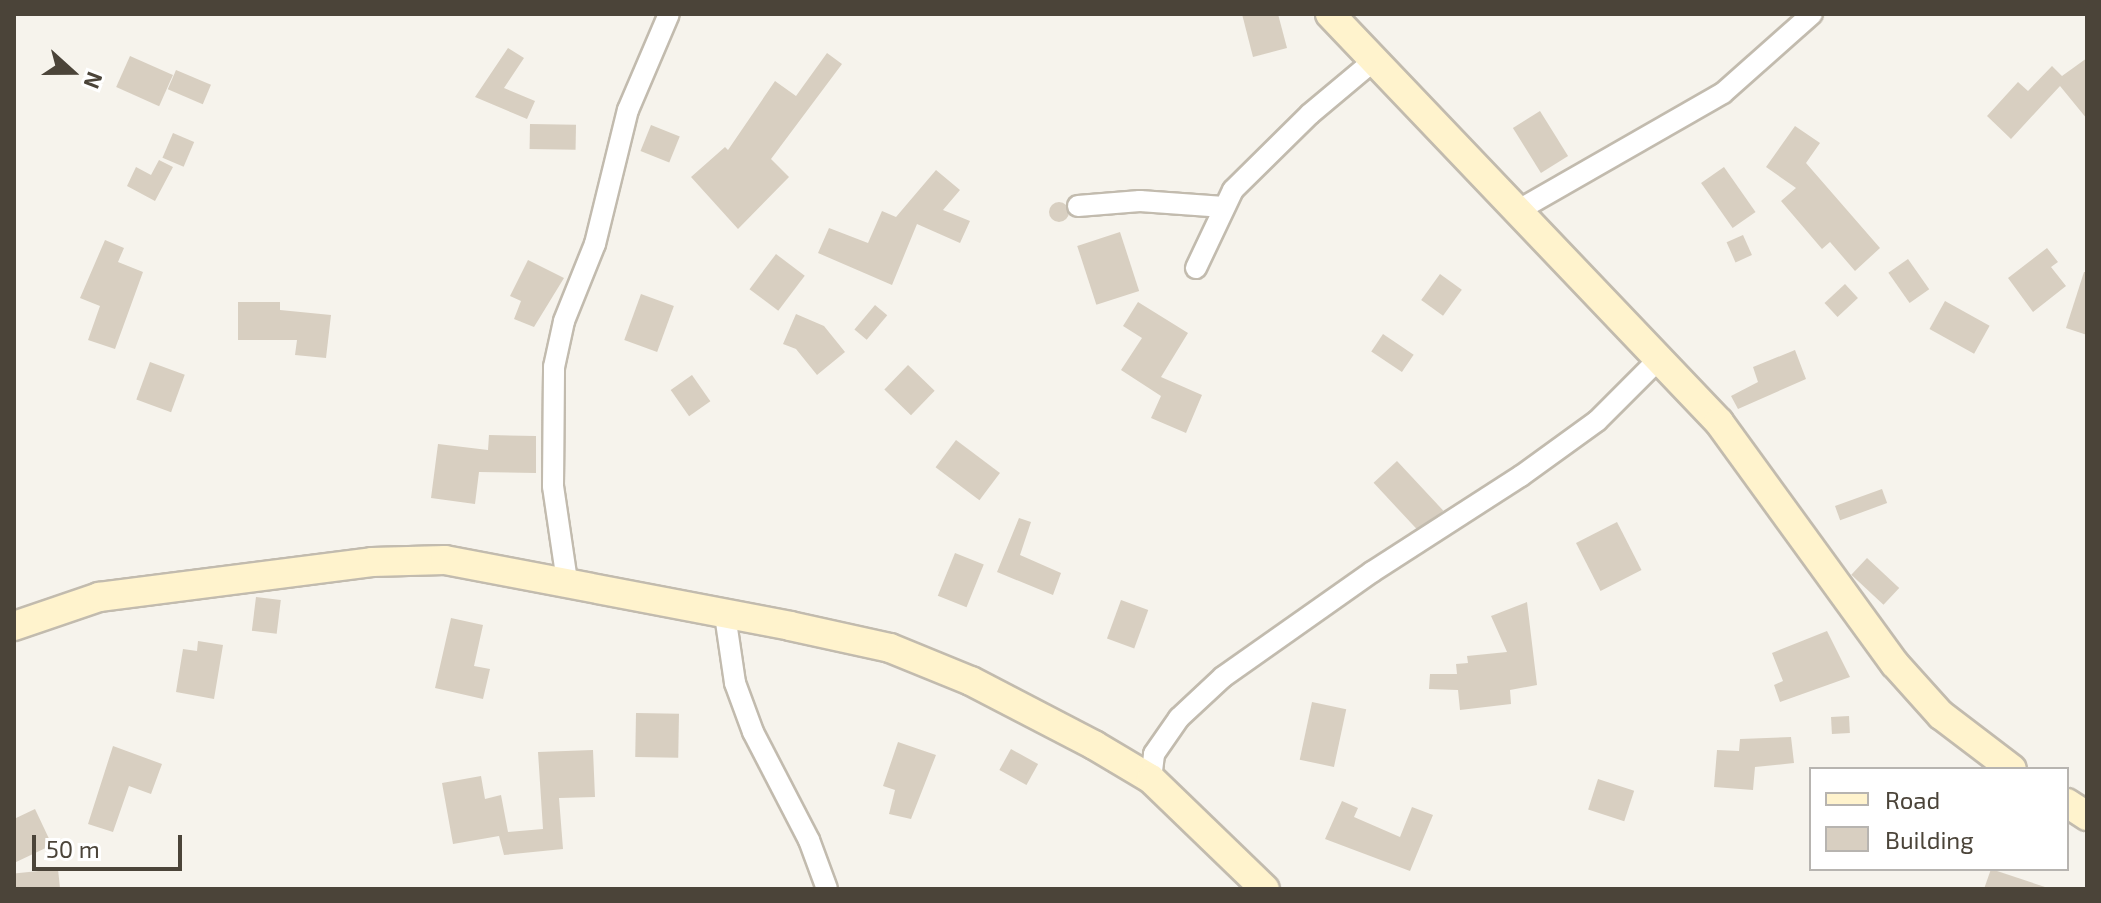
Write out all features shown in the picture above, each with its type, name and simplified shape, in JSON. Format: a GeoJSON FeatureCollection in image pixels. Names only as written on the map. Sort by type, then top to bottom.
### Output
{"type":"FeatureCollection","features":[{"type":"Feature","properties":{"kind":"street"},"geometry":{"type":"LineString","coordinates":[[567,581],[553,486],[554,367],[564,321],[595,244],[628,110],[669,14]]}},
{"type":"Feature","properties":{"kind":"street"},"geometry":{"type":"LineString","coordinates":[[1517,211],[1723,93],[1812,14]]}},
{"type":"Feature","properties":{"kind":"street"},"geometry":{"type":"LineString","coordinates":[[1342,18],[1371,63],[1661,357],[1719,422],[1895,664],[1941,715],[2009,767]]}},
{"type":"Feature","properties":{"kind":"street"},"geometry":{"type":"LineString","coordinates":[[1196,268],[1224,207],[1266,154],[1371,63]]}},
{"type":"Feature","properties":{"kind":"street"},"geometry":{"type":"LineString","coordinates":[[1078,206],[1140,201],[1224,207]]}},
{"type":"Feature","properties":{"kind":"street"},"geometry":{"type":"LineString","coordinates":[[1151,779],[1154,754],[1179,718],[1223,677],[1372,572],[1521,476],[1597,421],[1661,357]]}},
{"type":"Feature","properties":{"kind":"street"},"geometry":{"type":"LineString","coordinates":[[14,626],[99,597],[372,562],[445,560],[567,581],[890,648],[1021,706],[1151,779],[1265,889]]}},
{"type":"Feature","properties":{"kind":"street"},"geometry":{"type":"LineString","coordinates":[[725,615],[735,683],[748,720],[809,840],[827,889]]}},
{"type":"Feature","properties":{"kind":"street"},"geometry":{"type":"LineString","coordinates":[[2069,804],[2087,816]]}},
{"type":"Feature","properties":{"kind":"building"},"geometry":{"type":"Polygon","coordinates":[[[1242,14],[1278,14],[1287,48],[1253,57],[1242,14]]]}},
{"type":"Feature","properties":{"kind":"building"},"geometry":{"type":"Polygon","coordinates":[[[508,48],[524,58],[504,88],[535,101],[527,119],[475,97],[508,48]]]}},
{"type":"Feature","properties":{"kind":"building"},"geometry":{"type":"Polygon","coordinates":[[[827,53],[842,64],[771,159],[789,177],[738,229],[691,177],[725,147],[728,150],[775,81],[796,96],[827,53]]]}},
{"type":"Feature","properties":{"kind":"building"},"geometry":{"type":"Polygon","coordinates":[[[130,56],[173,75],[159,106],[116,87],[130,56]]]}},
{"type":"Feature","properties":{"kind":"building"},"geometry":{"type":"Polygon","coordinates":[[[2087,58],[2087,119],[2060,86],[2011,139],[1987,116],[2018,82],[2028,91],[2052,66],[2062,76],[2087,58]]]}},
{"type":"Feature","properties":{"kind":"building"},"geometry":{"type":"Polygon","coordinates":[[[176,70],[211,85],[203,104],[168,89],[176,70]]]}},
{"type":"Feature","properties":{"kind":"building"},"geometry":{"type":"Polygon","coordinates":[[[1540,111],[1568,156],[1541,173],[1513,128],[1540,111]]]}},
{"type":"Feature","properties":{"kind":"building"},"geometry":{"type":"Polygon","coordinates":[[[530,124],[576,125],[576,150],[530,149],[530,124]]]}},
{"type":"Feature","properties":{"kind":"building"},"geometry":{"type":"Polygon","coordinates":[[[651,125],[680,137],[669,163],[641,151],[651,125]]]}},
{"type":"Feature","properties":{"kind":"building"},"geometry":{"type":"Polygon","coordinates":[[[1795,126],[1820,143],[1806,163],[1880,248],[1855,271],[1830,242],[1822,249],[1781,201],[1796,188],[1766,167],[1795,126]]]}},
{"type":"Feature","properties":{"kind":"building"},"geometry":{"type":"Polygon","coordinates":[[[173,133],[194,142],[184,167],[162,158],[173,133]]]}},
{"type":"Feature","properties":{"kind":"building"},"geometry":{"type":"Polygon","coordinates":[[[159,160],[173,167],[155,201],[127,186],[136,167],[151,175],[159,160]]]}},
{"type":"Feature","properties":{"kind":"building"},"geometry":{"type":"Polygon","coordinates":[[[1724,167],[1756,212],[1733,228],[1701,183],[1724,167]]]}},
{"type":"Feature","properties":{"kind":"building"},"geometry":{"type":"Polygon","coordinates":[[[936,170],[960,190],[943,210],[970,221],[960,243],[917,224],[892,285],[818,253],[829,228],[868,243],[882,211],[896,217],[936,170]]]}},
{"type":"Feature","properties":{"kind":"building"},"geometry":{"type":"Polygon","coordinates":[[[1055,202],[1063,202],[1069,212],[1063,222],[1055,222],[1049,216],[1049,208],[1055,202]]]}},
{"type":"Feature","properties":{"kind":"building"},"geometry":{"type":"Polygon","coordinates":[[[1120,232],[1139,291],[1096,305],[1077,246],[1120,232]]]}},
{"type":"Feature","properties":{"kind":"building"},"geometry":{"type":"Polygon","coordinates":[[[1743,235],[1752,255],[1736,262],[1727,242],[1743,235]]]}},
{"type":"Feature","properties":{"kind":"building"},"geometry":{"type":"Polygon","coordinates":[[[105,240],[124,248],[118,262],[143,272],[115,349],[88,340],[100,306],[80,298],[105,240]]]}},
{"type":"Feature","properties":{"kind":"building"},"geometry":{"type":"Polygon","coordinates":[[[2047,248],[2058,262],[2051,267],[2066,286],[2033,312],[2008,278],[2047,248]]]}},
{"type":"Feature","properties":{"kind":"building"},"geometry":{"type":"Polygon","coordinates":[[[776,254],[805,276],[778,311],[750,289],[776,254]]]}},
{"type":"Feature","properties":{"kind":"building"},"geometry":{"type":"Polygon","coordinates":[[[1908,259],[1929,289],[1910,303],[1888,273],[1908,259]]]}},
{"type":"Feature","properties":{"kind":"building"},"geometry":{"type":"Polygon","coordinates":[[[528,260],[564,278],[534,327],[514,319],[521,301],[510,296],[528,260]]]}},
{"type":"Feature","properties":{"kind":"building"},"geometry":{"type":"Polygon","coordinates":[[[2084,272],[2087,272],[2087,335],[2066,328],[2084,272]]]}},
{"type":"Feature","properties":{"kind":"building"},"geometry":{"type":"Polygon","coordinates":[[[1440,274],[1462,290],[1443,316],[1421,300],[1440,274]]]}},
{"type":"Feature","properties":{"kind":"building"},"geometry":{"type":"Polygon","coordinates":[[[1845,284],[1858,298],[1837,317],[1825,303],[1845,284]]]}},
{"type":"Feature","properties":{"kind":"building"},"geometry":{"type":"Polygon","coordinates":[[[641,294],[674,306],[657,352],[624,340],[641,294]]]}},
{"type":"Feature","properties":{"kind":"building"},"geometry":{"type":"Polygon","coordinates":[[[1945,301],[1990,326],[1974,354],[1929,329],[1945,301]]]}},
{"type":"Feature","properties":{"kind":"building"},"geometry":{"type":"Polygon","coordinates":[[[238,302],[280,302],[280,310],[331,315],[326,358],[295,355],[297,340],[238,340],[238,302]]]}},
{"type":"Feature","properties":{"kind":"building"},"geometry":{"type":"Polygon","coordinates":[[[1138,302],[1188,333],[1161,377],[1202,395],[1186,433],[1151,418],[1161,396],[1121,370],[1142,338],[1123,326],[1138,302]]]}},
{"type":"Feature","properties":{"kind":"building"},"geometry":{"type":"Polygon","coordinates":[[[875,305],[887,315],[867,340],[854,330],[875,305]]]}},
{"type":"Feature","properties":{"kind":"building"},"geometry":{"type":"Polygon","coordinates":[[[796,314],[824,326],[845,352],[817,375],[796,349],[783,344],[796,314]]]}},
{"type":"Feature","properties":{"kind":"building"},"geometry":{"type":"Polygon","coordinates":[[[1383,334],[1414,355],[1402,372],[1371,351],[1383,334]]]}},
{"type":"Feature","properties":{"kind":"building"},"geometry":{"type":"Polygon","coordinates":[[[1795,350],[1806,379],[1738,409],[1731,396],[1758,382],[1753,367],[1795,350]]]}},
{"type":"Feature","properties":{"kind":"building"},"geometry":{"type":"Polygon","coordinates":[[[150,362],[185,375],[171,412],[136,400],[150,362]]]}},
{"type":"Feature","properties":{"kind":"building"},"geometry":{"type":"Polygon","coordinates":[[[908,365],[935,391],[911,415],[884,389],[908,365]]]}},
{"type":"Feature","properties":{"kind":"building"},"geometry":{"type":"Polygon","coordinates":[[[692,375],[710,401],[689,416],[671,390],[692,375]]]}},
{"type":"Feature","properties":{"kind":"building"},"geometry":{"type":"Polygon","coordinates":[[[489,435],[536,436],[536,473],[479,472],[475,504],[431,498],[438,444],[488,450],[489,435]]]}},
{"type":"Feature","properties":{"kind":"building"},"geometry":{"type":"Polygon","coordinates":[[[956,440],[1000,473],[979,500],[936,467],[956,440]]]}},
{"type":"Feature","properties":{"kind":"building"},"geometry":{"type":"Polygon","coordinates":[[[1397,461],[1443,511],[1420,533],[1374,483],[1397,461]]]}},
{"type":"Feature","properties":{"kind":"building"},"geometry":{"type":"Polygon","coordinates":[[[1882,489],[1887,503],[1840,520],[1835,506],[1882,489]]]}},
{"type":"Feature","properties":{"kind":"building"},"geometry":{"type":"Polygon","coordinates":[[[1019,518],[1031,522],[1020,555],[1061,573],[1053,595],[997,572],[1019,518]]]}},
{"type":"Feature","properties":{"kind":"building"},"geometry":{"type":"Polygon","coordinates":[[[1617,522],[1642,570],[1601,591],[1576,543],[1617,522]]]}},
{"type":"Feature","properties":{"kind":"building"},"geometry":{"type":"Polygon","coordinates":[[[955,553],[984,565],[967,607],[938,596],[955,553]]]}},
{"type":"Feature","properties":{"kind":"building"},"geometry":{"type":"Polygon","coordinates":[[[1867,558],[1899,588],[1883,605],[1851,575],[1867,558]]]}},
{"type":"Feature","properties":{"kind":"building"},"geometry":{"type":"Polygon","coordinates":[[[256,597],[281,600],[277,634],[252,631],[256,597]]]}},
{"type":"Feature","properties":{"kind":"building"},"geometry":{"type":"Polygon","coordinates":[[[1121,600],[1148,610],[1134,648],[1107,639],[1121,600]]]}},
{"type":"Feature","properties":{"kind":"building"},"geometry":{"type":"Polygon","coordinates":[[[1527,602],[1537,685],[1510,690],[1511,704],[1460,710],[1458,690],[1429,689],[1430,674],[1457,674],[1456,664],[1468,663],[1467,656],[1507,652],[1491,616],[1527,602]]]}},
{"type":"Feature","properties":{"kind":"building"},"geometry":{"type":"Polygon","coordinates":[[[451,618],[483,625],[474,666],[490,669],[483,699],[435,688],[451,618]]]}},
{"type":"Feature","properties":{"kind":"building"},"geometry":{"type":"Polygon","coordinates":[[[1827,631],[1850,677],[1780,702],[1774,685],[1783,681],[1772,653],[1827,631]]]}},
{"type":"Feature","properties":{"kind":"building"},"geometry":{"type":"Polygon","coordinates":[[[198,641],[223,645],[214,699],[176,692],[183,649],[197,651],[198,641]]]}},
{"type":"Feature","properties":{"kind":"building"},"geometry":{"type":"Polygon","coordinates":[[[1312,702],[1346,709],[1334,767],[1300,760],[1312,702]]]}},
{"type":"Feature","properties":{"kind":"building"},"geometry":{"type":"Polygon","coordinates":[[[636,713],[679,714],[678,758],[635,757],[636,713]]]}},
{"type":"Feature","properties":{"kind":"building"},"geometry":{"type":"Polygon","coordinates":[[[1849,716],[1850,733],[1832,734],[1831,717],[1849,716]]]}},
{"type":"Feature","properties":{"kind":"building"},"geometry":{"type":"Polygon","coordinates":[[[1791,737],[1794,763],[1755,767],[1753,790],[1714,787],[1717,750],[1739,751],[1740,739],[1791,737]]]}},
{"type":"Feature","properties":{"kind":"building"},"geometry":{"type":"Polygon","coordinates":[[[898,742],[936,755],[911,819],[889,814],[895,790],[883,786],[898,742]]]}},
{"type":"Feature","properties":{"kind":"building"},"geometry":{"type":"Polygon","coordinates":[[[113,746],[162,764],[151,794],[129,786],[113,832],[88,824],[113,746]]]}},
{"type":"Feature","properties":{"kind":"building"},"geometry":{"type":"Polygon","coordinates":[[[1011,749],[1038,764],[1026,785],[999,770],[1011,749]]]}},
{"type":"Feature","properties":{"kind":"building"},"geometry":{"type":"Polygon","coordinates":[[[593,750],[595,797],[559,798],[563,849],[504,855],[499,836],[453,844],[442,783],[481,776],[485,799],[501,795],[508,832],[543,829],[538,752],[593,750]]]}},
{"type":"Feature","properties":{"kind":"building"},"geometry":{"type":"Polygon","coordinates":[[[1598,779],[1634,791],[1624,821],[1588,809],[1598,779]]]}},
{"type":"Feature","properties":{"kind":"building"},"geometry":{"type":"Polygon","coordinates":[[[1342,801],[1358,808],[1354,817],[1400,837],[1412,807],[1433,815],[1410,871],[1325,839],[1342,801]]]}},
{"type":"Feature","properties":{"kind":"building"},"geometry":{"type":"Polygon","coordinates":[[[35,809],[52,845],[14,863],[14,819],[35,809]]]}},
{"type":"Feature","properties":{"kind":"building"},"geometry":{"type":"Polygon","coordinates":[[[58,869],[60,887],[16,889],[14,874],[58,869]]]}},
{"type":"Feature","properties":{"kind":"building"},"geometry":{"type":"Polygon","coordinates":[[[1990,871],[2045,887],[2045,889],[1984,889],[1990,871]]]}}]}
